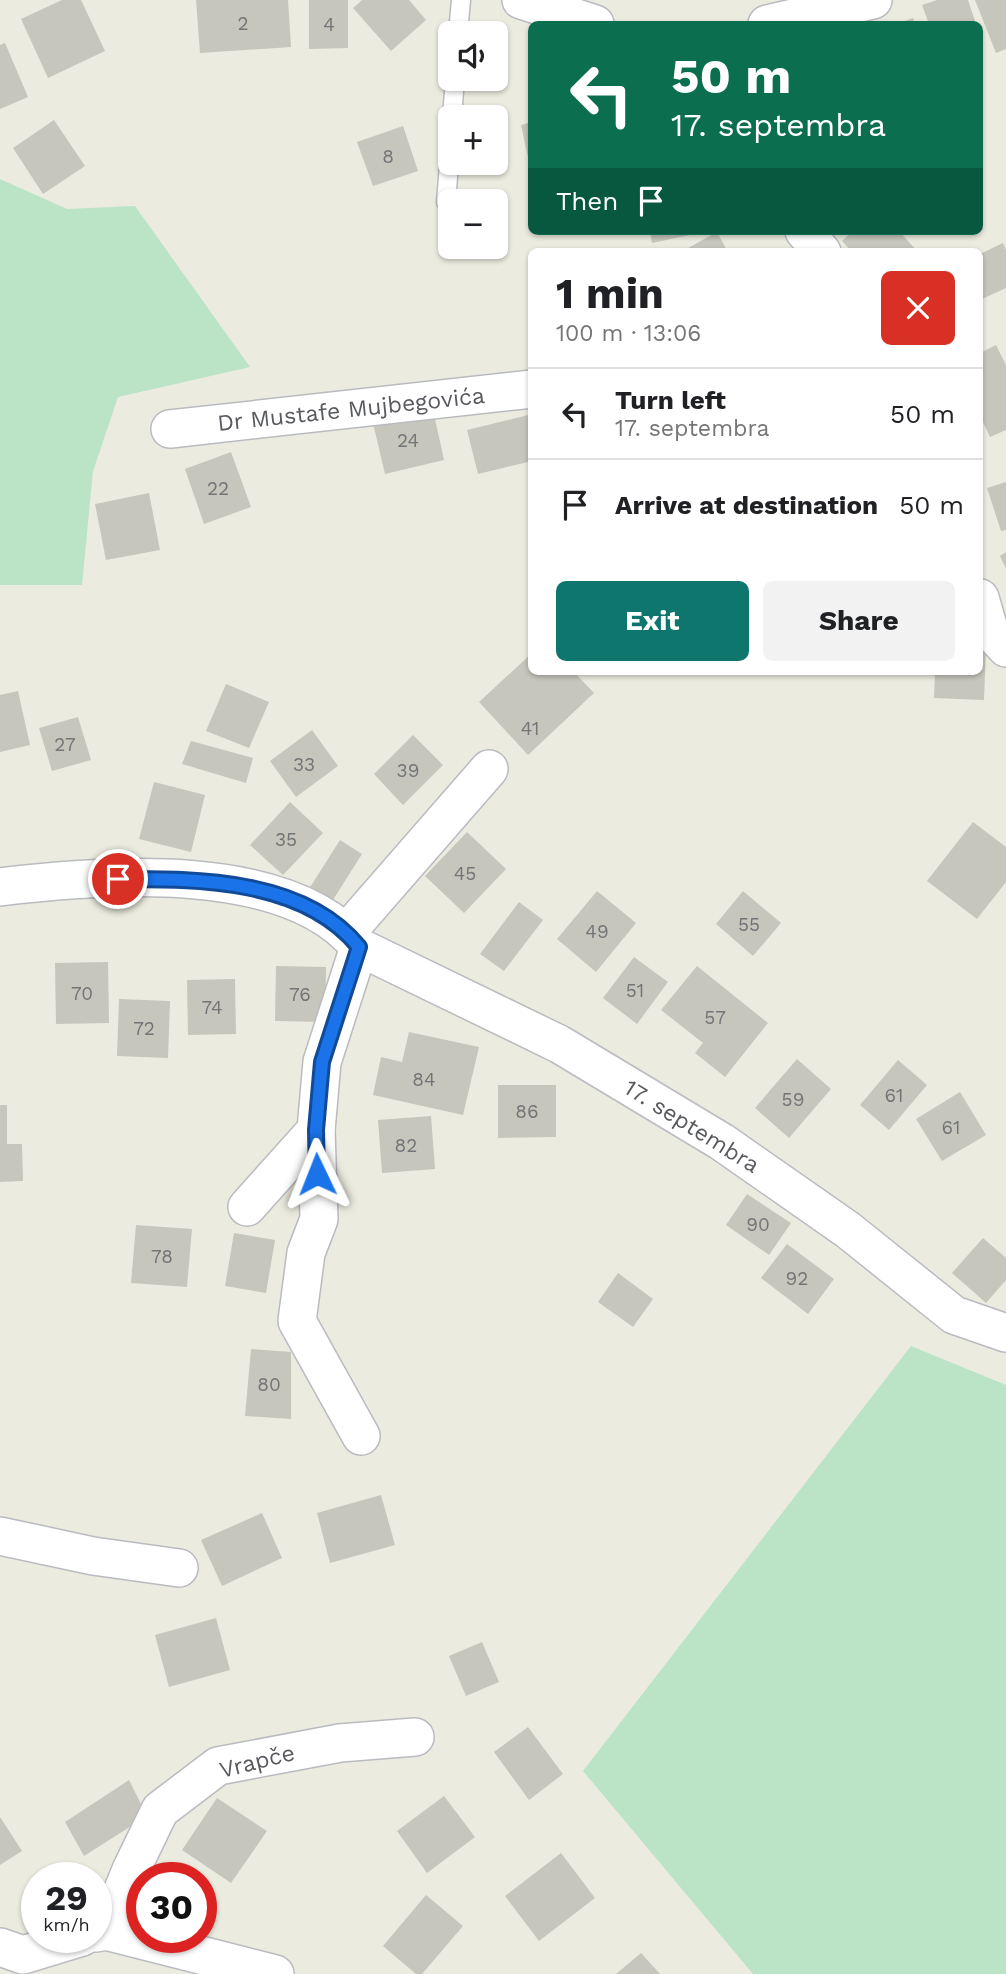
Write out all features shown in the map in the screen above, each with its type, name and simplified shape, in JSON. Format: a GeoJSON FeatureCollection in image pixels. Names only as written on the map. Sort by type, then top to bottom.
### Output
{"type":"FeatureCollection","features":[{"type":"Feature","properties":{"kind":"street"},"geometry":{"type":"LineString","coordinates":[[521,0],[586,21]]}},
{"type":"Feature","properties":{"kind":"street"},"geometry":{"type":"LineString","coordinates":[[779,21],[870,0]]}},
{"type":"Feature","properties":{"kind":"street","name":"Dr Mustafe Mujbegovića"},"geometry":{"type":"LineString","coordinates":[[170,429],[528,389]]}},
{"type":"Feature","properties":{"kind":"street"},"geometry":{"type":"LineString","coordinates":[[983,608],[989,629],[1006,648]]}},
{"type":"Feature","properties":{"kind":"street"},"geometry":{"type":"LineString","coordinates":[[361,1436],[297,1321],[306,1253],[318,1219],[316,1130],[322,1062],[353,939],[489,769]]}},
{"type":"Feature","properties":{"kind":"street","name":"17. septembra"},"geometry":{"type":"LineString","coordinates":[[0,887],[68,879],[169,879],[249,886],[313,908],[353,939],[571,1051],[722,1142],[848,1230],[954,1315],[1006,1333]]}},
{"type":"Feature","properties":{"kind":"street"},"geometry":{"type":"LineString","coordinates":[[247,1207],[316,1130]]}},
{"type":"Feature","properties":{"kind":"street"},"geometry":{"type":"LineString","coordinates":[[0,1536],[93,1556],[179,1569]]}},
{"type":"Feature","properties":{"kind":"street","name":"Vrapče"},"geometry":{"type":"LineString","coordinates":[[112,1904],[160,1810],[218,1766],[340,1743],[415,1737]]}},
{"type":"Feature","properties":{"kind":"street"},"geometry":{"type":"LineString","coordinates":[[112,1938],[275,1974]]}},
{"type":"Feature","properties":{"kind":"street"},"geometry":{"type":"LineString","coordinates":[[0,1947],[23,1955],[30,1953]]}},
{"type":"Feature","properties":{"kind":"lane"},"geometry":{"type":"LineString","coordinates":[[459,21],[461,0]]}},
{"type":"Feature","properties":{"kind":"green space"},"geometry":{"type":"Polygon","coordinates":[[[0,179],[67,209],[135,206],[250,367],[118,397],[93,471],[82,585],[0,585],[0,179]]]}},
{"type":"Feature","properties":{"kind":"green space"},"geometry":{"type":"Polygon","coordinates":[[[911,1346],[1006,1385],[1006,1974],[753,1974],[583,1771],[911,1346]]]}},
{"type":"Feature","properties":{"kind":"building"},"geometry":{"type":"Polygon","coordinates":[[[62,0],[81,0],[105,51],[48,78],[21,19],[62,0]]]}},
{"type":"Feature","properties":{"kind":"building"},"geometry":{"type":"Polygon","coordinates":[[[196,0],[288,0],[291,47],[200,53],[196,0]]]}},
{"type":"Feature","properties":{"kind":"building"},"geometry":{"type":"Polygon","coordinates":[[[309,0],[348,0],[348,48],[309,49],[309,0]]]}},
{"type":"Feature","properties":{"kind":"building"},"geometry":{"type":"Polygon","coordinates":[[[362,0],[409,0],[426,20],[391,51],[353,8],[362,0]]]}},
{"type":"Feature","properties":{"kind":"building"},"geometry":{"type":"Polygon","coordinates":[[[937,0],[968,0],[975,21],[928,21],[922,5],[937,0]]]}},
{"type":"Feature","properties":{"kind":"building"},"geometry":{"type":"Polygon","coordinates":[[[975,0],[1006,0],[1006,49],[996,53],[975,0]]]}},
{"type":"Feature","properties":{"kind":"building"},"geometry":{"type":"Polygon","coordinates":[[[5,43],[28,97],[0,109],[0,45],[5,43]]]}},
{"type":"Feature","properties":{"kind":"building"},"geometry":{"type":"Polygon","coordinates":[[[54,120],[85,166],[43,194],[13,148],[54,120]]]}},
{"type":"Feature","properties":{"kind":"building"},"geometry":{"type":"Polygon","coordinates":[[[528,123],[528,157],[521,125],[528,123]]]}},
{"type":"Feature","properties":{"kind":"building"},"geometry":{"type":"Polygon","coordinates":[[[403,126],[418,171],[373,186],[357,142],[403,126]]]}},
{"type":"Feature","properties":{"kind":"building"},"geometry":{"type":"Polygon","coordinates":[[[651,235],[690,235],[652,243],[651,235]]]}},
{"type":"Feature","properties":{"kind":"building"},"geometry":{"type":"Polygon","coordinates":[[[712,235],[719,235],[726,248],[688,248],[712,235]]]}},
{"type":"Feature","properties":{"kind":"building"},"geometry":{"type":"Polygon","coordinates":[[[849,235],[903,235],[914,248],[848,248],[842,241],[849,235]]]}},
{"type":"Feature","properties":{"kind":"building"},"geometry":{"type":"Polygon","coordinates":[[[1003,243],[1006,250],[1006,288],[983,299],[983,253],[1003,243]]]}},
{"type":"Feature","properties":{"kind":"building"},"geometry":{"type":"Polygon","coordinates":[[[996,345],[1006,365],[1006,430],[990,437],[983,422],[983,352],[996,345]]]}},
{"type":"Feature","properties":{"kind":"building"},"geometry":{"type":"Polygon","coordinates":[[[432,405],[444,460],[385,474],[372,419],[432,405]]]}},
{"type":"Feature","properties":{"kind":"building"},"geometry":{"type":"Polygon","coordinates":[[[528,415],[528,462],[478,474],[467,430],[528,415]]]}},
{"type":"Feature","properties":{"kind":"building"},"geometry":{"type":"Polygon","coordinates":[[[231,452],[251,507],[204,524],[185,469],[231,452]]]}},
{"type":"Feature","properties":{"kind":"building"},"geometry":{"type":"Polygon","coordinates":[[[1006,482],[1006,530],[1001,531],[987,488],[1006,482]]]}},
{"type":"Feature","properties":{"kind":"building"},"geometry":{"type":"Polygon","coordinates":[[[149,493],[160,550],[106,560],[95,504],[149,493]]]}},
{"type":"Feature","properties":{"kind":"building"},"geometry":{"type":"Polygon","coordinates":[[[1006,552],[1006,569],[1000,556],[1006,552]]]}},
{"type":"Feature","properties":{"kind":"building"},"geometry":{"type":"Polygon","coordinates":[[[983,645],[986,645],[984,700],[934,698],[935,675],[983,675],[983,645]]]}},
{"type":"Feature","properties":{"kind":"building"},"geometry":{"type":"Polygon","coordinates":[[[528,657],[528,675],[577,675],[594,693],[528,755],[479,702],[528,657]]]}},
{"type":"Feature","properties":{"kind":"building"},"geometry":{"type":"Polygon","coordinates":[[[226,684],[269,702],[249,748],[206,731],[226,684]]]}},
{"type":"Feature","properties":{"kind":"building"},"geometry":{"type":"Polygon","coordinates":[[[18,691],[30,745],[0,752],[0,695],[18,691]]]}},
{"type":"Feature","properties":{"kind":"building"},"geometry":{"type":"Polygon","coordinates":[[[78,717],[91,760],[52,771],[39,728],[78,717]]]}},
{"type":"Feature","properties":{"kind":"building"},"geometry":{"type":"Polygon","coordinates":[[[312,730],[338,766],[296,797],[270,761],[312,730]]]}},
{"type":"Feature","properties":{"kind":"building"},"geometry":{"type":"Polygon","coordinates":[[[413,735],[443,765],[403,805],[374,774],[413,735]]]}},
{"type":"Feature","properties":{"kind":"building"},"geometry":{"type":"Polygon","coordinates":[[[191,741],[253,758],[246,783],[182,764],[191,741]]]}},
{"type":"Feature","properties":{"kind":"building"},"geometry":{"type":"Polygon","coordinates":[[[154,782],[205,795],[191,852],[139,839],[154,782]]]}},
{"type":"Feature","properties":{"kind":"building"},"geometry":{"type":"Polygon","coordinates":[[[290,802],[323,833],[283,875],[250,845],[290,802]]]}},
{"type":"Feature","properties":{"kind":"building"},"geometry":{"type":"Polygon","coordinates":[[[973,822],[1006,847],[1006,882],[977,919],[927,881],[973,822]]]}},
{"type":"Feature","properties":{"kind":"building"},"geometry":{"type":"Polygon","coordinates":[[[467,832],[506,869],[464,913],[425,876],[467,832]]]}},
{"type":"Feature","properties":{"kind":"building"},"geometry":{"type":"Polygon","coordinates":[[[340,840],[362,854],[331,903],[309,889],[340,840]]]}},
{"type":"Feature","properties":{"kind":"building"},"geometry":{"type":"Polygon","coordinates":[[[597,891],[636,923],[596,972],[557,939],[597,891]]]}},
{"type":"Feature","properties":{"kind":"building"},"geometry":{"type":"Polygon","coordinates":[[[743,891],[781,923],[753,956],[716,924],[743,891]]]}},
{"type":"Feature","properties":{"kind":"building"},"geometry":{"type":"Polygon","coordinates":[[[519,902],[543,920],[504,971],[480,954],[519,902]]]}},
{"type":"Feature","properties":{"kind":"building"},"geometry":{"type":"Polygon","coordinates":[[[634,957],[668,982],[637,1024],[603,998],[634,957]]]}},
{"type":"Feature","properties":{"kind":"building"},"geometry":{"type":"Polygon","coordinates":[[[108,962],[109,1023],[56,1024],[55,963],[108,962]]]}},
{"type":"Feature","properties":{"kind":"building"},"geometry":{"type":"Polygon","coordinates":[[[276,966],[326,967],[325,1022],[275,1021],[276,966]]]}},
{"type":"Feature","properties":{"kind":"building"},"geometry":{"type":"Polygon","coordinates":[[[697,966],[768,1023],[725,1077],[695,1053],[703,1043],[661,1010],[697,966]]]}},
{"type":"Feature","properties":{"kind":"building"},"geometry":{"type":"Polygon","coordinates":[[[235,979],[236,1034],[188,1035],[187,980],[235,979]]]}},
{"type":"Feature","properties":{"kind":"building"},"geometry":{"type":"Polygon","coordinates":[[[119,999],[170,1001],[168,1058],[117,1056],[119,999]]]}},
{"type":"Feature","properties":{"kind":"building"},"geometry":{"type":"Polygon","coordinates":[[[409,1032],[479,1047],[463,1115],[373,1095],[381,1057],[402,1062],[409,1032]]]}},
{"type":"Feature","properties":{"kind":"building"},"geometry":{"type":"Polygon","coordinates":[[[797,1059],[831,1089],[789,1138],[755,1108],[797,1059]]]}},
{"type":"Feature","properties":{"kind":"building"},"geometry":{"type":"Polygon","coordinates":[[[898,1060],[927,1085],[889,1130],[860,1105],[898,1060]]]}},
{"type":"Feature","properties":{"kind":"building"},"geometry":{"type":"Polygon","coordinates":[[[498,1085],[556,1085],[556,1137],[498,1138],[498,1085]]]}},
{"type":"Feature","properties":{"kind":"building"},"geometry":{"type":"Polygon","coordinates":[[[960,1092],[986,1135],[942,1161],[916,1119],[960,1092]]]}},
{"type":"Feature","properties":{"kind":"building"},"geometry":{"type":"Polygon","coordinates":[[[0,1105],[7,1105],[7,1144],[22,1144],[23,1181],[0,1182],[0,1105]]]}},
{"type":"Feature","properties":{"kind":"building"},"geometry":{"type":"Polygon","coordinates":[[[431,1116],[435,1169],[382,1173],[378,1120],[431,1116]]]}},
{"type":"Feature","properties":{"kind":"building"},"geometry":{"type":"Polygon","coordinates":[[[747,1194],[791,1223],[769,1255],[726,1225],[747,1194]]]}},
{"type":"Feature","properties":{"kind":"building"},"geometry":{"type":"Polygon","coordinates":[[[136,1225],[192,1229],[187,1287],[131,1283],[136,1225]]]}},
{"type":"Feature","properties":{"kind":"building"},"geometry":{"type":"Polygon","coordinates":[[[234,1233],[275,1240],[266,1293],[225,1286],[234,1233]]]}},
{"type":"Feature","properties":{"kind":"building"},"geometry":{"type":"Polygon","coordinates":[[[983,1238],[1006,1258],[1006,1280],[986,1303],[952,1273],[983,1238]]]}},
{"type":"Feature","properties":{"kind":"building"},"geometry":{"type":"Polygon","coordinates":[[[787,1244],[834,1279],[808,1314],[761,1278],[787,1244]]]}},
{"type":"Feature","properties":{"kind":"building"},"geometry":{"type":"Polygon","coordinates":[[[618,1273],[653,1299],[633,1327],[598,1302],[618,1273]]]}},
{"type":"Feature","properties":{"kind":"building"},"geometry":{"type":"Polygon","coordinates":[[[251,1349],[291,1352],[291,1419],[245,1416],[251,1349]]]}},
{"type":"Feature","properties":{"kind":"building"},"geometry":{"type":"Polygon","coordinates":[[[381,1495],[395,1545],[330,1563],[317,1513],[381,1495]]]}},
{"type":"Feature","properties":{"kind":"building"},"geometry":{"type":"Polygon","coordinates":[[[262,1513],[282,1558],[222,1586],[201,1540],[262,1513]]]}},
{"type":"Feature","properties":{"kind":"building"},"geometry":{"type":"Polygon","coordinates":[[[216,1618],[230,1670],[169,1687],[155,1635],[216,1618]]]}},
{"type":"Feature","properties":{"kind":"building"},"geometry":{"type":"Polygon","coordinates":[[[482,1642],[499,1682],[466,1696],[449,1656],[482,1642]]]}},
{"type":"Feature","properties":{"kind":"building"},"geometry":{"type":"Polygon","coordinates":[[[528,1727],[563,1774],[529,1800],[494,1752],[528,1727]]]}},
{"type":"Feature","properties":{"kind":"building"},"geometry":{"type":"Polygon","coordinates":[[[129,1780],[147,1816],[84,1856],[65,1822],[129,1780]]]}},
{"type":"Feature","properties":{"kind":"building"},"geometry":{"type":"Polygon","coordinates":[[[444,1796],[475,1837],[427,1873],[397,1831],[444,1796]]]}},
{"type":"Feature","properties":{"kind":"building"},"geometry":{"type":"Polygon","coordinates":[[[217,1798],[267,1831],[231,1883],[217,1874],[217,1862],[200,1862],[182,1850],[217,1798]]]}},
{"type":"Feature","properties":{"kind":"building"},"geometry":{"type":"Polygon","coordinates":[[[0,1817],[22,1851],[0,1865],[0,1817]]]}},
{"type":"Feature","properties":{"kind":"building"},"geometry":{"type":"Polygon","coordinates":[[[561,1853],[595,1898],[539,1941],[505,1896],[561,1853]]]}},
{"type":"Feature","properties":{"kind":"building"},"geometry":{"type":"Polygon","coordinates":[[[426,1895],[463,1926],[422,1974],[416,1974],[383,1946],[426,1895]]]}},
{"type":"Feature","properties":{"kind":"building"},"geometry":{"type":"Polygon","coordinates":[[[641,1953],[660,1974],[616,1974],[641,1953]]]}},
{"type":"Feature","properties":{"kind":"route"},"geometry":{"type":"LineString","coordinates":[[118,879],[169,879],[249,886],[313,908],[347,932],[359,947],[322,1062],[316,1130],[317,1174]]}}]}
